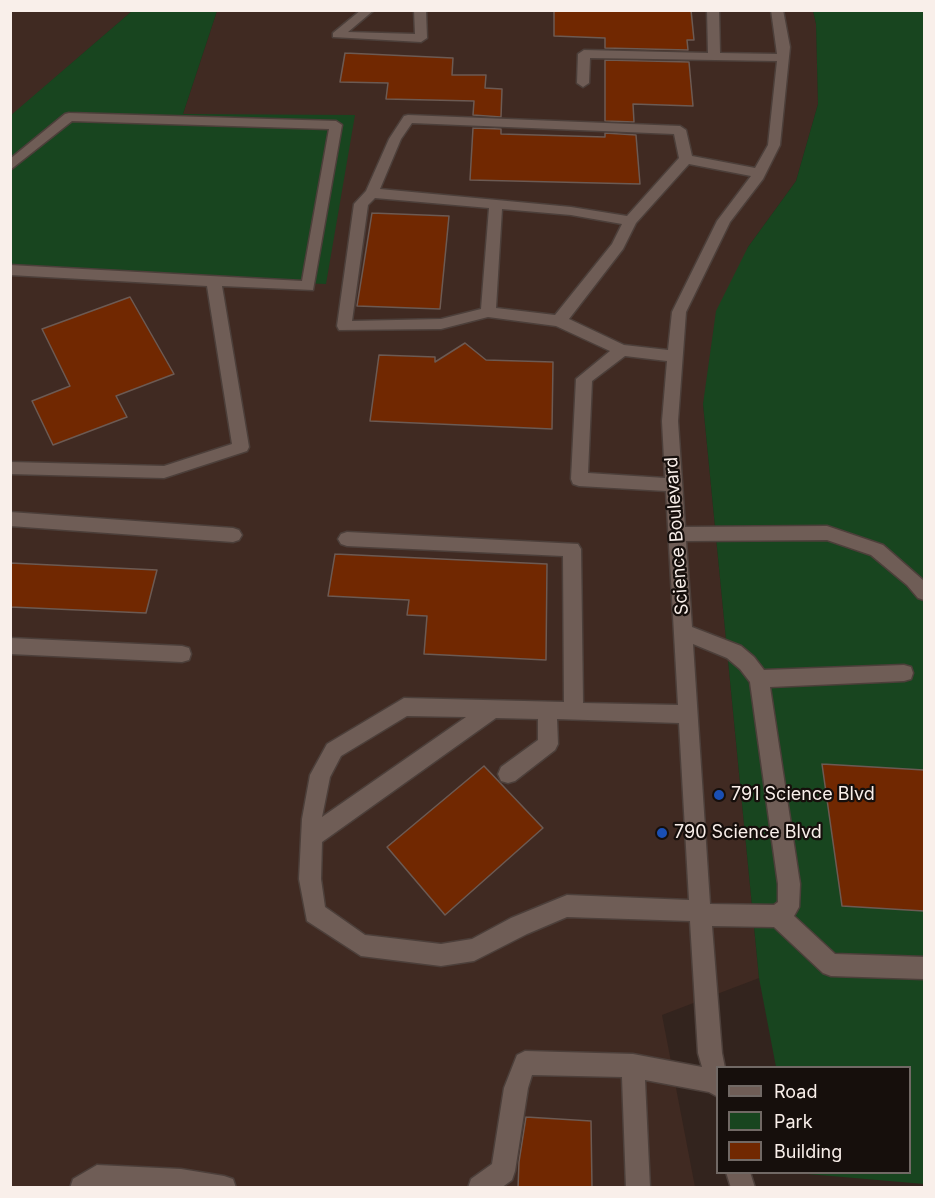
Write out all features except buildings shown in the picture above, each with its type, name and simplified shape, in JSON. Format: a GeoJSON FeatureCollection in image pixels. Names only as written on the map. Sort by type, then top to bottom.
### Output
{"type":"FeatureCollection","features":[{"type":"Feature","properties":{"kind":"street"},"geometry":{"type":"LineString","coordinates":[[369,10],[337,35],[421,38],[420,10]]}},
{"type":"Feature","properties":{"kind":"street"},"geometry":{"type":"LineString","coordinates":[[713,10],[714,57]]}},
{"type":"Feature","properties":{"kind":"street","name":"Science Boulevard"},"geometry":{"type":"LineString","coordinates":[[716,1080],[710,1053],[700,913],[670,421],[679,312],[724,221],[759,173],[774,145],[784,47],[777,10]]}},
{"type":"Feature","properties":{"kind":"street"},"geometry":{"type":"LineString","coordinates":[[583,83],[584,54],[783,58]]}},
{"type":"Feature","properties":{"kind":"street"},"geometry":{"type":"LineString","coordinates":[[10,166],[69,117],[336,125],[308,286],[10,270]]}},
{"type":"Feature","properties":{"kind":"street"},"geometry":{"type":"LineString","coordinates":[[675,356],[622,350],[559,321],[488,312],[441,324],[344,326],[361,204],[372,193],[395,139],[408,119],[680,130],[686,159]]}},
{"type":"Feature","properties":{"kind":"street"},"geometry":{"type":"LineString","coordinates":[[686,159],[759,173]]}},
{"type":"Feature","properties":{"kind":"street"},"geometry":{"type":"LineString","coordinates":[[559,321],[618,246],[630,221],[686,159]]}},
{"type":"Feature","properties":{"kind":"street"},"geometry":{"type":"LineString","coordinates":[[372,193],[571,211],[630,221]]}},
{"type":"Feature","properties":{"kind":"street"},"geometry":{"type":"LineString","coordinates":[[488,312],[496,204]]}},
{"type":"Feature","properties":{"kind":"street"},"geometry":{"type":"LineString","coordinates":[[10,468],[164,472],[241,447],[214,282]]}},
{"type":"Feature","properties":{"kind":"street"},"geometry":{"type":"LineString","coordinates":[[622,350],[584,379],[579,479],[674,485]]}},
{"type":"Feature","properties":{"kind":"street"},"geometry":{"type":"LineString","coordinates":[[10,519],[233,535]]}},
{"type":"Feature","properties":{"kind":"street"},"geometry":{"type":"LineString","coordinates":[[677,534],[827,532],[877,550],[913,580],[924,593]]}},
{"type":"Feature","properties":{"kind":"street"},"geometry":{"type":"LineString","coordinates":[[347,539],[572,549],[574,712]]}},
{"type":"Feature","properties":{"kind":"street"},"geometry":{"type":"LineString","coordinates":[[683,632],[734,652],[747,663],[759,679],[789,884],[788,908],[778,916]]}},
{"type":"Feature","properties":{"kind":"street"},"geometry":{"type":"LineString","coordinates":[[10,646],[182,654]]}},
{"type":"Feature","properties":{"kind":"street"},"geometry":{"type":"LineString","coordinates":[[759,679],[904,674]]}},
{"type":"Feature","properties":{"kind":"street"},"geometry":{"type":"LineString","coordinates":[[688,714],[404,707],[333,750],[320,775],[312,837],[310,879],[315,913],[361,945],[441,956],[474,950],[519,926],[567,906],[778,916],[831,965],[924,968]]}},
{"type":"Feature","properties":{"kind":"street"},"geometry":{"type":"LineString","coordinates":[[312,837],[492,710]]}},
{"type":"Feature","properties":{"kind":"street"},"geometry":{"type":"LineString","coordinates":[[508,774],[549,744],[547,711]]}},
{"type":"Feature","properties":{"kind":"street"},"geometry":{"type":"LineString","coordinates":[[480,1188],[503,1171],[516,1088],[525,1063],[633,1066],[716,1084]]}},
{"type":"Feature","properties":{"kind":"street"},"geometry":{"type":"LineString","coordinates":[[633,1066],[638,1188]]}},
{"type":"Feature","properties":{"kind":"street"},"geometry":{"type":"LineString","coordinates":[[82,1188],[97,1177],[181,1181],[224,1188]]}},
{"type":"Feature","properties":{"kind":"shaded area"},"geometry":{"type":"Polygon","coordinates":[[[11,10],[132,10],[132,11],[11,116],[11,10]]]}},
{"type":"Feature","properties":{"kind":"shaded area"},"geometry":{"type":"Polygon","coordinates":[[[217,11],[813,11],[816,24],[818,104],[796,181],[748,247],[703,404],[759,978],[662,1015],[695,1187],[11,1188],[11,273],[183,114],[217,11]]]}},
{"type":"Feature","properties":{"kind":"green space"},"geometry":{"type":"Polygon","coordinates":[[[132,11],[217,11],[183,114],[355,115],[326,284],[11,273],[10,116],[132,11]]]}},
{"type":"Feature","properties":{"kind":"green space"},"geometry":{"type":"Polygon","coordinates":[[[813,11],[924,11],[924,1184],[808,1174],[911,1174],[911,1066],[776,1066],[759,978],[703,404],[716,311],[748,247],[796,181],[818,104],[816,24],[813,11]]]}},
{"type":"Feature","properties":{"kind":"place","name":"791 Science Blvd"},"geometry":{"type":"Point","coordinates":[719,795]}},
{"type":"Feature","properties":{"kind":"place","name":"790 Science Blvd"},"geometry":{"type":"Point","coordinates":[662,833]}}]}
